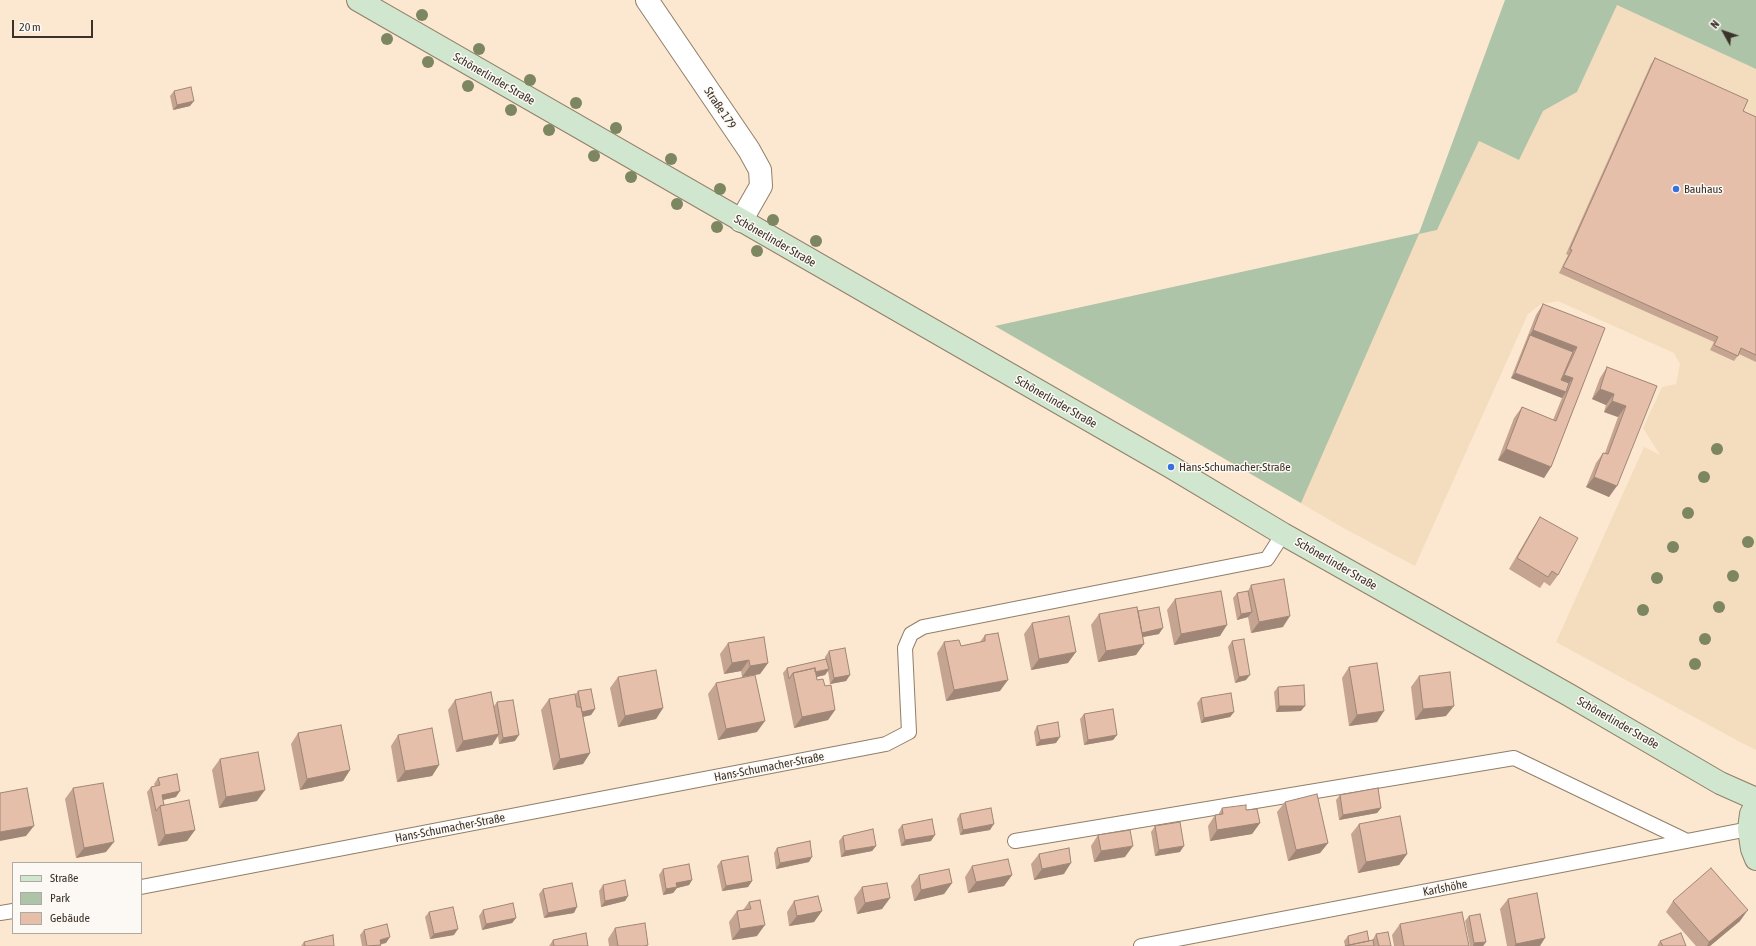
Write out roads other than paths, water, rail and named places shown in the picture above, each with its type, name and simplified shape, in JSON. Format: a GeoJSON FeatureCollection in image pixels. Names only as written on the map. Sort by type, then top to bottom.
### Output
{"type":"FeatureCollection","features":[{"type":"Feature","properties":{"kind":"main road","name":"Schönerlinder Straße"},"geometry":{"type":"LineString","coordinates":[[358,0],[1171,467],[1283,534],[1569,695],[1720,783],[1756,799]]}},
{"type":"Feature","properties":{"kind":"main road"},"geometry":{"type":"LineString","coordinates":[[1756,804],[1751,814],[1749,829],[1752,849],[1756,859]]}},
{"type":"Feature","properties":{"kind":"street","name":"Straße 179"},"geometry":{"type":"LineString","coordinates":[[647,0],[749,150],[760,170],[761,186],[741,221]]}},
{"type":"Feature","properties":{"kind":"lane","name":"Hans-Schumacher-Straße"},"geometry":{"type":"LineString","coordinates":[[142,886],[886,744],[909,732],[904,648],[912,634],[923,627],[1267,559],[1283,534]]}},
{"type":"Feature","properties":{"kind":"lane"},"geometry":{"type":"LineString","coordinates":[[1014,841],[1514,758],[1687,841]]}},
{"type":"Feature","properties":{"kind":"lane","name":"Karlshöhe"},"geometry":{"type":"LineString","coordinates":[[1141,946],[1749,829]]}},
{"type":"Feature","properties":{"kind":"lane"},"geometry":{"type":"LineString","coordinates":[[0,913],[12,911]]}},
{"type":"Feature","properties":{"kind":"place","name":"Bauhaus"},"geometry":{"type":"Point","coordinates":[1676,189]}},
{"type":"Feature","properties":{"kind":"place","name":"Hans-Schumacher-Straße"},"geometry":{"type":"Point","coordinates":[1171,467]}}]}
